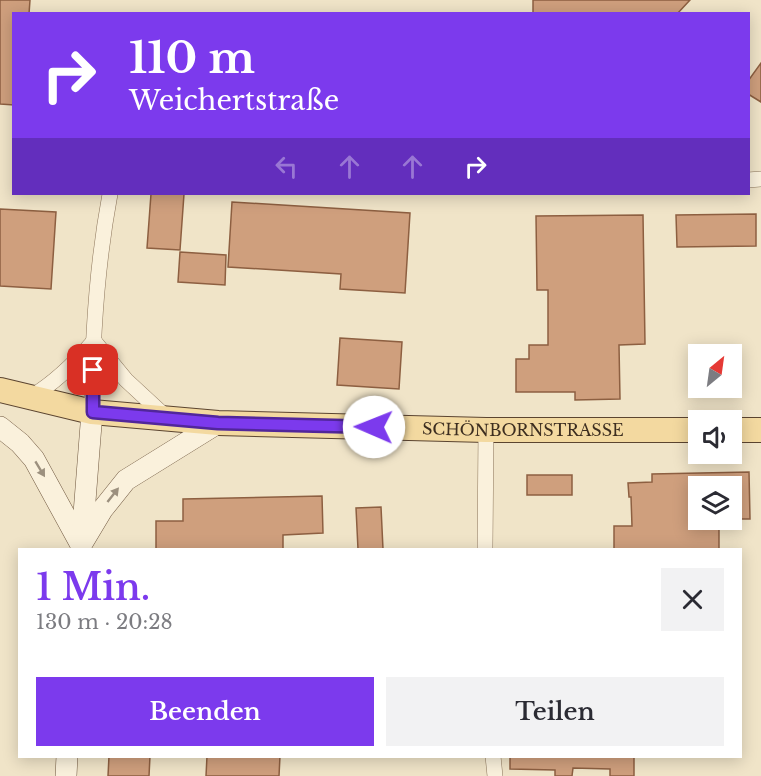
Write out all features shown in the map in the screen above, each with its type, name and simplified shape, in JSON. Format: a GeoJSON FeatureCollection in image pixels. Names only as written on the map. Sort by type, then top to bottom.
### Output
{"type":"FeatureCollection","features":[{"type":"Feature","properties":{"kind":"main road","name":"SCHÖNBORNSTRASSE"},"geometry":{"type":"LineString","coordinates":[[0,390],[93,412],[218,423],[486,430],[688,430]]}},
{"type":"Feature","properties":{"kind":"main road","name":"SCHÖNBORNSTRASSE"},"geometry":{"type":"LineString","coordinates":[[0,406],[51,416],[93,412]]}},
{"type":"Feature","properties":{"kind":"main road"},"geometry":{"type":"LineString","coordinates":[[81,547],[93,412]]}},
{"type":"Feature","properties":{"kind":"main road"},"geometry":{"type":"LineString","coordinates":[[81,547],[107,502],[126,480],[218,423]]}},
{"type":"Feature","properties":{"kind":"main road"},"geometry":{"type":"LineString","coordinates":[[0,427],[20,443],[34,459],[81,547]]}},
{"type":"Feature","properties":{"kind":"main road"},"geometry":{"type":"LineString","coordinates":[[742,430],[761,430]]}},
{"type":"Feature","properties":{"kind":"main road"},"geometry":{"type":"LineString","coordinates":[[66,776],[67,758]]}},
{"type":"Feature","properties":{"kind":"street"},"geometry":{"type":"LineString","coordinates":[[93,412],[94,341],[110,195]]}},
{"type":"Feature","properties":{"kind":"street"},"geometry":{"type":"LineString","coordinates":[[31,397],[51,385],[94,341]]}},
{"type":"Feature","properties":{"kind":"street"},"geometry":{"type":"LineString","coordinates":[[94,341],[126,380],[169,420]]}},
{"type":"Feature","properties":{"kind":"street"},"geometry":{"type":"LineString","coordinates":[[485,548],[486,430]]}},
{"type":"Feature","properties":{"kind":"street"},"geometry":{"type":"LineString","coordinates":[[493,758],[495,776]]}},
{"type":"Feature","properties":{"kind":"building"},"geometry":{"type":"Polygon","coordinates":[[[0,0],[30,0],[29,12],[12,12],[12,105],[0,104],[0,0]]]}},
{"type":"Feature","properties":{"kind":"building"},"geometry":{"type":"Polygon","coordinates":[[[533,0],[690,0],[679,12],[533,12],[533,0]]]}},
{"type":"Feature","properties":{"kind":"building"},"geometry":{"type":"Polygon","coordinates":[[[761,63],[761,102],[750,95],[750,78],[761,63]]]}},
{"type":"Feature","properties":{"kind":"building"},"geometry":{"type":"Polygon","coordinates":[[[151,195],[184,195],[180,250],[147,248],[151,195]]]}},
{"type":"Feature","properties":{"kind":"building"},"geometry":{"type":"Polygon","coordinates":[[[232,202],[410,213],[405,293],[340,289],[341,274],[228,267],[232,202]]]}},
{"type":"Feature","properties":{"kind":"building"},"geometry":{"type":"Polygon","coordinates":[[[0,209],[56,212],[51,289],[0,286],[0,209]]]}},
{"type":"Feature","properties":{"kind":"building"},"geometry":{"type":"Polygon","coordinates":[[[756,214],[756,246],[677,247],[676,215],[756,214]]]}},
{"type":"Feature","properties":{"kind":"building"},"geometry":{"type":"Polygon","coordinates":[[[643,215],[645,344],[619,345],[620,399],[575,400],[575,392],[516,392],[516,359],[529,359],[529,345],[548,345],[548,290],[537,290],[536,216],[643,215]]]}},
{"type":"Feature","properties":{"kind":"building"},"geometry":{"type":"Polygon","coordinates":[[[180,252],[226,255],[225,285],[178,282],[180,252]]]}},
{"type":"Feature","properties":{"kind":"building"},"geometry":{"type":"Polygon","coordinates":[[[340,338],[402,342],[399,389],[337,385],[340,338]]]}},
{"type":"Feature","properties":{"kind":"building"},"geometry":{"type":"Polygon","coordinates":[[[749,472],[750,519],[742,519],[742,476],[688,476],[688,530],[719,530],[719,548],[614,548],[614,526],[632,526],[628,483],[652,482],[652,474],[749,472]]]}},
{"type":"Feature","properties":{"kind":"building"},"geometry":{"type":"Polygon","coordinates":[[[527,475],[572,475],[572,495],[527,495],[527,475]]]}},
{"type":"Feature","properties":{"kind":"building"},"geometry":{"type":"Polygon","coordinates":[[[322,496],[323,533],[283,535],[283,548],[156,548],[156,521],[183,521],[183,499],[322,496]]]}},
{"type":"Feature","properties":{"kind":"building"},"geometry":{"type":"Polygon","coordinates":[[[381,507],[383,548],[358,548],[356,508],[381,507]]]}},
{"type":"Feature","properties":{"kind":"building"},"geometry":{"type":"Polygon","coordinates":[[[109,758],[150,758],[149,776],[108,776],[109,758]]]}},
{"type":"Feature","properties":{"kind":"building"},"geometry":{"type":"Polygon","coordinates":[[[207,758],[280,758],[279,776],[206,776],[207,758]]]}},
{"type":"Feature","properties":{"kind":"building"},"geometry":{"type":"Polygon","coordinates":[[[510,758],[634,758],[634,776],[610,776],[610,769],[573,768],[572,776],[555,776],[555,770],[510,769],[510,758]]]}},
{"type":"Feature","properties":{"kind":"route"},"geometry":{"type":"LineString","coordinates":[[93,370],[93,412],[218,423],[374,427]]}}]}
